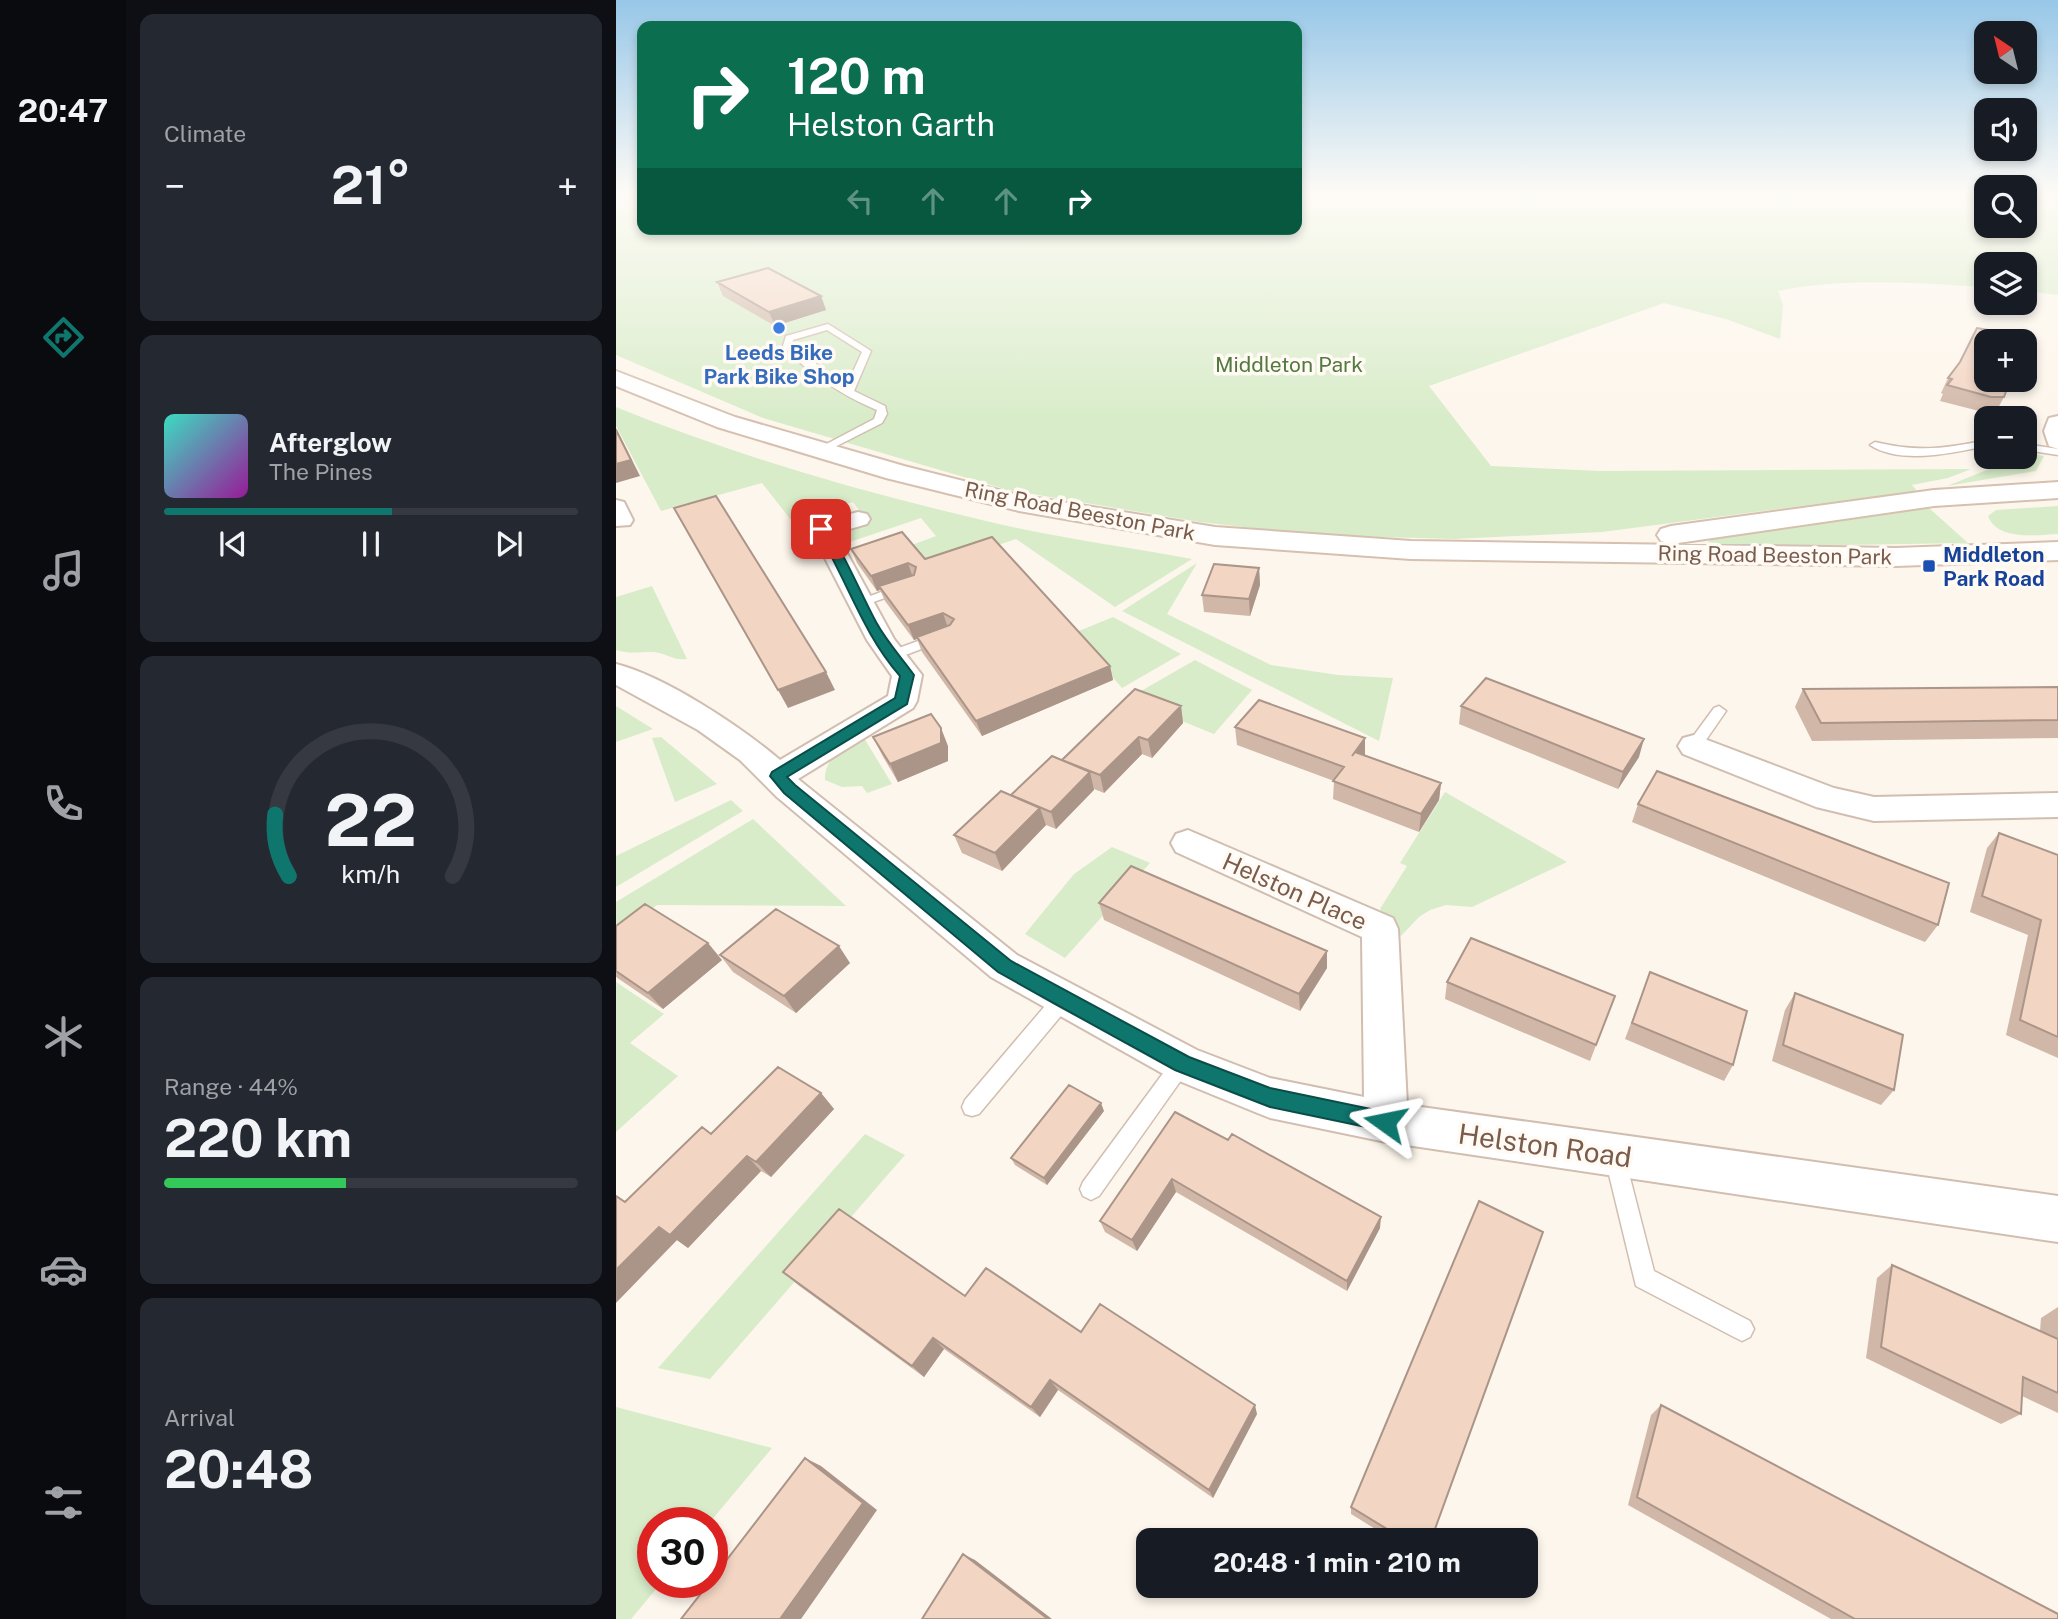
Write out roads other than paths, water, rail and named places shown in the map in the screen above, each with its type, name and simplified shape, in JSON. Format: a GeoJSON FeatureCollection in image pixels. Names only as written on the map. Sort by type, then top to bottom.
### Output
{"type":"FeatureCollection","features":[{"type":"Feature","properties":{"kind":"street","name":"Ring Road Beeston Park"},"geometry":{"type":"LineString","coordinates":[[616,377],[726,422],[821,451],[1019,503],[1215,536],[1411,550],[1896,557],[2044,551]]}},
{"type":"Feature","properties":{"kind":"street"},"geometry":{"type":"LineString","coordinates":[[2058,423],[2058,441]]}},
{"type":"Feature","properties":{"kind":"street","name":"Ring Road Beeston Park"},"geometry":{"type":"LineString","coordinates":[[1561,552],[1970,494],[2058,491]]}},
{"type":"Feature","properties":{"kind":"street","name":"Ring Road Beeston Park"},"geometry":{"type":"LineString","coordinates":[[1970,494],[1968,513],[1980,526],[2044,551]]}},
{"type":"Feature","properties":{"kind":"street"},"geometry":{"type":"LineString","coordinates":[[778,776],[902,701],[907,675],[890,656],[858,603],[844,552],[821,529],[858,519]]}},
{"type":"Feature","properties":{"kind":"street","name":"Helston Road"},"geometry":{"type":"LineString","coordinates":[[616,673],[699,714],[778,776],[789,789],[876,863],[1004,966],[1182,1063],[1270,1098],[1385,1122],[2058,1219]]}},
{"type":"Feature","properties":{"kind":"street"},"geometry":{"type":"LineString","coordinates":[[1694,746],[1828,799],[1874,809],[2058,805]]}},
{"type":"Feature","properties":{"kind":"street","name":"Helston Place"},"geometry":{"type":"LineString","coordinates":[[1188,843],[1380,929],[1385,1122]]}},
{"type":"Feature","properties":{"kind":"lane"},"geometry":{"type":"LineString","coordinates":[[821,451],[878,421],[882,408],[849,392],[787,346],[789,338],[828,327],[867,351],[849,392]]}},
{"type":"Feature","properties":{"kind":"lane"},"geometry":{"type":"LineString","coordinates":[[1875,445],[1908,454],[1936,454],[1974,446]]}},
{"type":"Feature","properties":{"kind":"lane"},"geometry":{"type":"LineString","coordinates":[[2037,449],[2058,452]]}},
{"type":"Feature","properties":{"kind":"lane"},"geometry":{"type":"LineString","coordinates":[[1888,462],[1896,451]]}},
{"type":"Feature","properties":{"kind":"lane"},"geometry":{"type":"LineString","coordinates":[[858,603],[914,584]]}},
{"type":"Feature","properties":{"kind":"lane"},"geometry":{"type":"LineString","coordinates":[[890,656],[949,634]]}},
{"type":"Feature","properties":{"kind":"lane"},"geometry":{"type":"LineString","coordinates":[[1694,746],[1719,711]]}},
{"type":"Feature","properties":{"kind":"lane"},"geometry":{"type":"LineString","coordinates":[[972,1107],[1063,999]]}},
{"type":"Feature","properties":{"kind":"lane"},"geometry":{"type":"LineString","coordinates":[[1091,1189],[1182,1063]]}},
{"type":"Feature","properties":{"kind":"lane"},"geometry":{"type":"LineString","coordinates":[[1615,1156],[1644,1278],[1742,1329]]}},
{"type":"Feature","properties":{"kind":"place","name":"Leeds Bike Park Bike Shop"},"geometry":{"type":"Point","coordinates":[779,328]}},
{"type":"Feature","properties":{"kind":"place","name":"Middleton Park Road"},"geometry":{"type":"Point","coordinates":[1929,566]}},
{"type":"Feature","properties":{"kind":"park label","name":"Middleton Park"},"geometry":{"type":"Point","coordinates":[1289,364]}}]}
